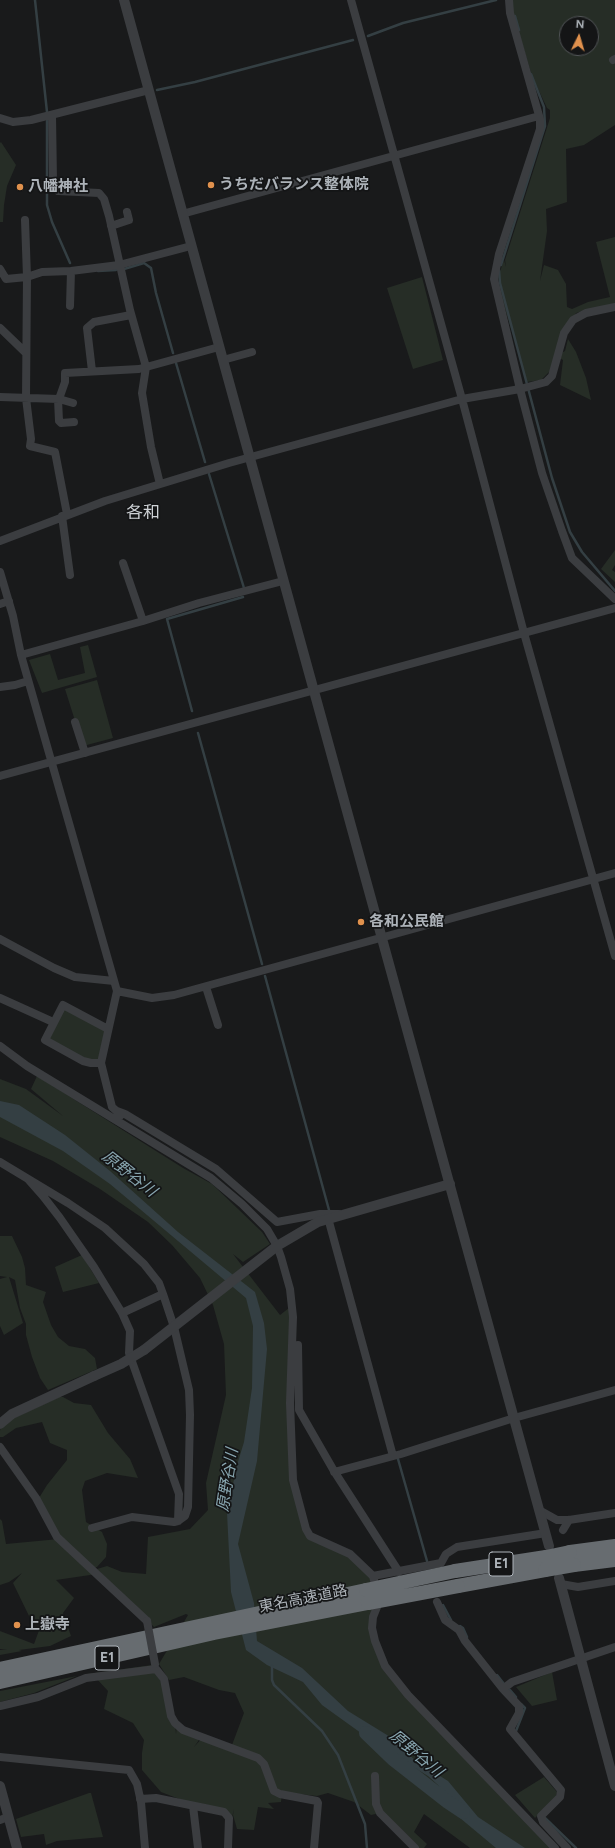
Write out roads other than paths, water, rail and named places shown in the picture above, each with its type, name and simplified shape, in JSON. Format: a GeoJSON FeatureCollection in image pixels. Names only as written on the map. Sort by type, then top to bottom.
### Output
{"type":"FeatureCollection","features":[{"type":"Feature","properties":{"kind":"highway","name":"東名高速道路"},"geometry":{"type":"LineString","coordinates":[[572,1559],[615,1546]]}},
{"type":"Feature","properties":{"kind":"highway","name":"東名高速道路"},"geometry":{"type":"LineString","coordinates":[[0,1668],[367,1597],[458,1586],[547,1557]]}},
{"type":"Feature","properties":{"kind":"highway","name":"東名高速道路"},"geometry":{"type":"LineString","coordinates":[[367,1597],[455,1571],[547,1557],[615,1560]]}},
{"type":"Feature","properties":{"kind":"highway","name":"東名高速道路"},"geometry":{"type":"LineString","coordinates":[[0,1682],[213,1628]]}},
{"type":"Feature","properties":{"kind":"street"},"geometry":{"type":"LineString","coordinates":[[124,0],[546,1533],[547,1557]]}},
{"type":"Feature","properties":{"kind":"street"},"geometry":{"type":"LineString","coordinates":[[352,0],[462,399],[524,633],[615,956]]}},
{"type":"Feature","properties":{"kind":"street"},"geometry":{"type":"LineString","coordinates":[[509,0],[510,13],[539,116],[540,129],[499,254],[494,279],[542,473],[572,558],[615,599]]}},
{"type":"Feature","properties":{"kind":"street"},"geometry":{"type":"LineString","coordinates":[[0,118],[13,122],[31,120],[149,90]]}},
{"type":"Feature","properties":{"kind":"street"},"geometry":{"type":"LineString","coordinates":[[52,115],[53,181],[58,191],[99,193],[104,199],[131,315],[146,367],[142,393],[151,447],[160,484]]}},
{"type":"Feature","properties":{"kind":"street"},"geometry":{"type":"LineString","coordinates":[[182,214],[539,116]]}},
{"type":"Feature","properties":{"kind":"street"},"geometry":{"type":"LineString","coordinates":[[111,226],[129,220],[127,212]]}},
{"type":"Feature","properties":{"kind":"street"},"geometry":{"type":"LineString","coordinates":[[24,220],[27,277],[26,398],[31,439],[30,446],[55,452],[64,515],[70,575]]}},
{"type":"Feature","properties":{"kind":"street"},"geometry":{"type":"LineString","coordinates":[[0,269],[6,279],[27,277],[42,272],[71,271],[119,264],[191,246]]}},
{"type":"Feature","properties":{"kind":"street"},"geometry":{"type":"LineString","coordinates":[[70,306],[71,271]]}},
{"type":"Feature","properties":{"kind":"street"},"geometry":{"type":"LineString","coordinates":[[0,541],[64,515],[160,484],[462,399],[520,389],[546,382],[552,376],[564,334],[573,320],[586,313],[615,307]]}},
{"type":"Feature","properties":{"kind":"street"},"geometry":{"type":"LineString","coordinates":[[92,371],[86,328],[94,322],[131,315]]}},
{"type":"Feature","properties":{"kind":"street"},"geometry":{"type":"LineString","coordinates":[[0,328],[26,353]]}},
{"type":"Feature","properties":{"kind":"street"},"geometry":{"type":"LineString","coordinates":[[74,422],[59,421],[58,399],[65,382],[65,373],[146,367],[219,347]]}},
{"type":"Feature","properties":{"kind":"street"},"geometry":{"type":"LineString","coordinates":[[223,360],[252,352]]}},
{"type":"Feature","properties":{"kind":"street"},"geometry":{"type":"LineString","coordinates":[[0,397],[58,399],[73,402]]}},
{"type":"Feature","properties":{"kind":"street"},"geometry":{"type":"LineString","coordinates":[[123,563],[143,621]]}},
{"type":"Feature","properties":{"kind":"street"},"geometry":{"type":"LineString","coordinates":[[0,572],[9,601],[28,681],[117,991],[101,1063],[112,1107],[163,1143],[186,1163]]}},
{"type":"Feature","properties":{"kind":"street"},"geometry":{"type":"LineString","coordinates":[[21,655],[143,621],[199,603],[283,581]]}},
{"type":"Feature","properties":{"kind":"street"},"geometry":{"type":"LineString","coordinates":[[0,604],[9,601]]}},
{"type":"Feature","properties":{"kind":"street"},"geometry":{"type":"LineString","coordinates":[[0,776],[615,608]]}},
{"type":"Feature","properties":{"kind":"street"},"geometry":{"type":"LineString","coordinates":[[0,687],[28,681]]}},
{"type":"Feature","properties":{"kind":"street"},"geometry":{"type":"LineString","coordinates":[[75,722],[85,752]]}},
{"type":"Feature","properties":{"kind":"street"},"geometry":{"type":"LineString","coordinates":[[117,991],[141,997],[163,998],[615,873]]}},
{"type":"Feature","properties":{"kind":"street"},"geometry":{"type":"LineString","coordinates":[[0,939],[54,968],[75,977],[114,981]]}},
{"type":"Feature","properties":{"kind":"street"},"geometry":{"type":"LineString","coordinates":[[206,987],[218,1024]]}},
{"type":"Feature","properties":{"kind":"street"},"geometry":{"type":"LineString","coordinates":[[0,998],[53,1022]]}},
{"type":"Feature","properties":{"kind":"street"},"geometry":{"type":"LineString","coordinates":[[101,1063],[83,1061],[45,1040],[62,1005],[108,1029]]}},
{"type":"Feature","properties":{"kind":"street"},"geometry":{"type":"LineString","coordinates":[[0,1046],[26,1066],[212,1178],[242,1204],[266,1229],[275,1247],[290,1290],[293,1317],[298,1340],[299,1410],[334,1472],[399,1572]]}},
{"type":"Feature","properties":{"kind":"street"},"geometry":{"type":"LineString","coordinates":[[117,1111],[125,1114],[216,1169],[277,1222],[320,1214],[335,1213],[341,1215]]}},
{"type":"Feature","properties":{"kind":"street"},"geometry":{"type":"LineString","coordinates":[[0,1162],[68,1203],[105,1228],[144,1264],[158,1283],[174,1327],[189,1390],[190,1415],[188,1507],[185,1516],[174,1522],[132,1517],[92,1528]]}},
{"type":"Feature","properties":{"kind":"street"},"geometry":{"type":"LineString","coordinates":[[28,1179],[60,1218],[94,1267],[122,1313],[130,1331],[129,1353],[179,1494],[178,1521]]}},
{"type":"Feature","properties":{"kind":"street"},"geometry":{"type":"LineString","coordinates":[[0,1424],[12,1414],[122,1364],[144,1350],[275,1247],[328,1218],[450,1184]]}},
{"type":"Feature","properties":{"kind":"street"},"geometry":{"type":"LineString","coordinates":[[328,1218],[393,1456]]}},
{"type":"Feature","properties":{"kind":"street"},"geometry":{"type":"LineString","coordinates":[[122,1313],[163,1294]]}},
{"type":"Feature","properties":{"kind":"street"},"geometry":{"type":"LineString","coordinates":[[293,1317],[290,1403],[292,1474],[297,1499],[306,1529],[310,1536],[350,1554],[373,1576],[377,1592],[377,1607],[373,1617],[372,1628],[375,1641],[385,1666],[408,1695],[555,1848]]}},
{"type":"Feature","properties":{"kind":"street"},"geometry":{"type":"LineString","coordinates":[[334,1472],[393,1456],[514,1418],[615,1390]]}},
{"type":"Feature","properties":{"kind":"street"},"geometry":{"type":"LineString","coordinates":[[0,1447],[36,1498],[57,1537],[147,1621],[156,1667],[164,1679],[171,1716],[175,1723],[183,1730],[258,1758],[264,1764],[274,1791],[280,1794],[317,1801],[314,1848]]}},
{"type":"Feature","properties":{"kind":"street"},"geometry":{"type":"LineString","coordinates":[[539,1510],[557,1520],[569,1520],[615,1513]]}},
{"type":"Feature","properties":{"kind":"street"},"geometry":{"type":"LineString","coordinates":[[563,1530],[569,1520]]}},
{"type":"Feature","properties":{"kind":"street"},"geometry":{"type":"LineString","coordinates":[[373,1576],[427,1568],[441,1563],[446,1554],[457,1547],[546,1533]]}},
{"type":"Feature","properties":{"kind":"street"},"geometry":{"type":"LineString","coordinates":[[560,1581],[578,1587],[615,1581]]}},
{"type":"Feature","properties":{"kind":"street"},"geometry":{"type":"LineString","coordinates":[[560,1581],[615,1786]]}},
{"type":"Feature","properties":{"kind":"street"},"geometry":{"type":"LineString","coordinates":[[437,1602],[445,1620],[459,1630],[465,1641],[502,1689],[519,1706],[519,1713],[510,1730],[561,1790],[560,1796],[541,1816],[543,1822],[567,1848]]}},
{"type":"Feature","properties":{"kind":"street"},"geometry":{"type":"LineString","coordinates":[[502,1689],[512,1682],[615,1647]]}},
{"type":"Feature","properties":{"kind":"street"},"geometry":{"type":"LineString","coordinates":[[0,1706],[38,1697],[86,1678],[156,1667]]}},
{"type":"Feature","properties":{"kind":"street"},"geometry":{"type":"LineString","coordinates":[[0,1757],[129,1770],[137,1784],[145,1848]]}},
{"type":"Feature","properties":{"kind":"street"},"geometry":{"type":"LineString","coordinates":[[375,1776],[376,1804],[380,1813],[415,1848]]}},
{"type":"Feature","properties":{"kind":"street"},"geometry":{"type":"LineString","coordinates":[[0,1786],[4,1819],[17,1848]]}},
{"type":"Feature","properties":{"kind":"street"},"geometry":{"type":"LineString","coordinates":[[140,1799],[156,1798],[228,1814],[228,1848]]}},
{"type":"Feature","properties":{"kind":"street"},"geometry":{"type":"LineString","coordinates":[[194,1806],[198,1848]]}},
{"type":"Feature","properties":{"kind":"waterway"},"geometry":{"type":"LineString","coordinates":[[35,0],[47,112]]}},
{"type":"Feature","properties":{"kind":"waterway"},"geometry":{"type":"LineString","coordinates":[[368,36],[403,23],[496,0]]}},
{"type":"Feature","properties":{"kind":"waterway"},"geometry":{"type":"LineString","coordinates":[[515,16],[519,30]]}},
{"type":"Feature","properties":{"kind":"waterway"},"geometry":{"type":"LineString","coordinates":[[157,90],[195,82],[353,40]]}},
{"type":"Feature","properties":{"kind":"waterway"},"geometry":{"type":"LineString","coordinates":[[501,265],[545,126],[544,107],[531,74]]}},
{"type":"Feature","properties":{"kind":"waterway"},"geometry":{"type":"LineString","coordinates":[[47,121],[47,205],[52,222],[70,263]]}},
{"type":"Feature","properties":{"kind":"waterway"},"geometry":{"type":"LineString","coordinates":[[124,269],[144,263],[151,268],[156,293],[173,353]]}},
{"type":"Feature","properties":{"kind":"waterway"},"geometry":{"type":"LineString","coordinates":[[98,271],[116,270]]}},
{"type":"Feature","properties":{"kind":"waterway"},"geometry":{"type":"LineString","coordinates":[[499,270],[500,283],[552,478],[570,532],[582,552],[615,591]]}},
{"type":"Feature","properties":{"kind":"waterway"},"geometry":{"type":"LineString","coordinates":[[176,363],[205,462]]}},
{"type":"Feature","properties":{"kind":"waterway"},"geometry":{"type":"LineString","coordinates":[[209,474],[244,588]]}},
{"type":"Feature","properties":{"kind":"waterway"},"geometry":{"type":"LineString","coordinates":[[192,711],[167,619],[243,597]]}},
{"type":"Feature","properties":{"kind":"waterway"},"geometry":{"type":"LineString","coordinates":[[198,733],[262,964]]}},
{"type":"Feature","properties":{"kind":"waterway"},"geometry":{"type":"LineString","coordinates":[[265,976],[329,1210]]}},
{"type":"Feature","properties":{"kind":"waterway"},"geometry":{"type":"LineString","coordinates":[[398,1459],[427,1561]]}},
{"type":"Feature","properties":{"kind":"waterway"},"geometry":{"type":"LineString","coordinates":[[443,1605],[451,1620]]}},
{"type":"Feature","properties":{"kind":"waterway"},"geometry":{"type":"LineString","coordinates":[[460,1626],[463,1628],[467,1637]]}},
{"type":"Feature","properties":{"kind":"waterway"},"geometry":{"type":"LineString","coordinates":[[272,1666],[272,1680],[274,1685],[322,1731],[338,1755],[365,1824],[367,1848]]}},
{"type":"Feature","properties":{"kind":"waterway"},"geometry":{"type":"LineString","coordinates":[[497,1675],[504,1684]]}},
{"type":"Feature","properties":{"kind":"waterway"},"geometry":{"type":"LineString","coordinates":[[510,1690],[516,1697]]}},
{"type":"Feature","properties":{"kind":"waterway"},"geometry":{"type":"LineString","coordinates":[[516,1731],[525,1708],[521,1704]]}},
{"type":"Feature","properties":{"kind":"waterway","name":"原野谷川"},"geometry":{"type":"LineString","coordinates":[[366,1733],[393,1759],[463,1812]]}},
{"type":"Feature","properties":{"kind":"waterway"},"geometry":{"type":"LineString","coordinates":[[545,1818],[576,1848]]}},
{"type":"Feature","properties":{"kind":"place","name":"うちだバランス整体院"},"geometry":{"type":"Point","coordinates":[211,185]}},
{"type":"Feature","properties":{"kind":"place","name":"八幡神社"},"geometry":{"type":"Point","coordinates":[20,187]}},
{"type":"Feature","properties":{"kind":"place","name":"各和公民館"},"geometry":{"type":"Point","coordinates":[361,922]}},
{"type":"Feature","properties":{"kind":"place","name":"上嶽寺"},"geometry":{"type":"Point","coordinates":[17,1625]}},
{"type":"Feature","properties":{"kind":"district","name":"各和"},"geometry":{"type":"Point","coordinates":[143,513]}}]}
